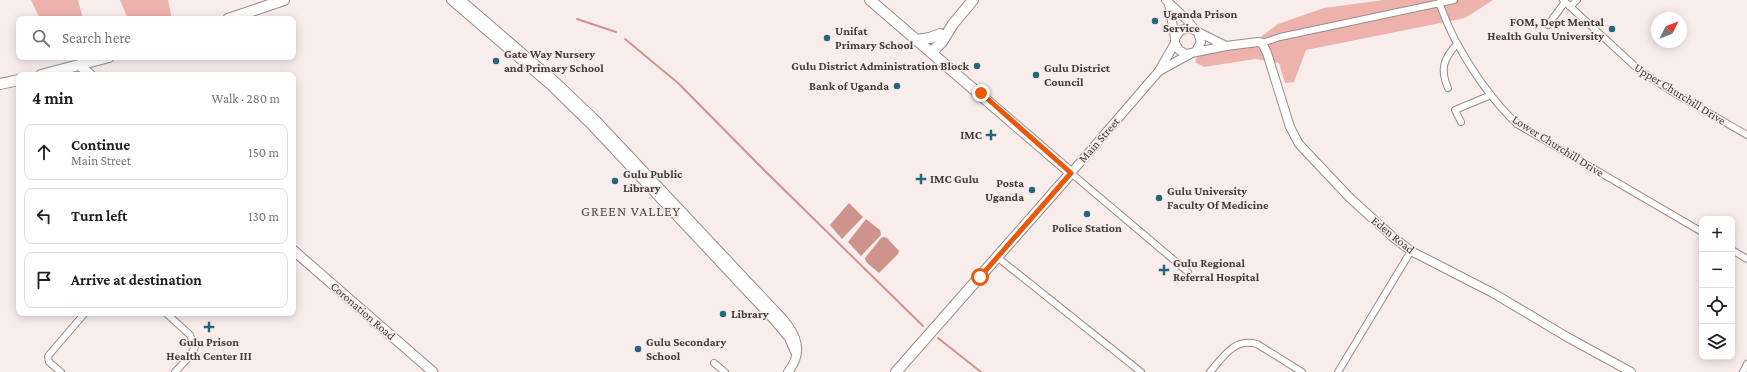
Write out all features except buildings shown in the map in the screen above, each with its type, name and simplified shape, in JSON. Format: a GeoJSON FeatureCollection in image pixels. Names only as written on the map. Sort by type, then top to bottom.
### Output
{"type":"FeatureCollection","features":[{"type":"Feature","properties":{"kind":"main road"},"geometry":{"type":"LineString","coordinates":[[236,16],[268,3],[284,0]]}},
{"type":"Feature","properties":{"kind":"main road"},"geometry":{"type":"LineString","coordinates":[[870,0],[1071,173]]}},
{"type":"Feature","properties":{"kind":"main road"},"geometry":{"type":"LineString","coordinates":[[930,51],[972,0]]}},
{"type":"Feature","properties":{"kind":"main road"},"geometry":{"type":"LineString","coordinates":[[917,40],[941,38]]}},
{"type":"Feature","properties":{"kind":"main road"},"geometry":{"type":"LineString","coordinates":[[941,38],[942,61]]}},
{"type":"Feature","properties":{"kind":"main road"},"geometry":{"type":"LineString","coordinates":[[54,72],[99,60]]}},
{"type":"Feature","properties":{"kind":"main road"},"geometry":{"type":"LineString","coordinates":[[80,66],[87,72]]}},
{"type":"Feature","properties":{"kind":"main road"},"geometry":{"type":"LineString","coordinates":[[0,84],[16,81]]}},
{"type":"Feature","properties":{"kind":"main road","name":"Main Street"},"geometry":{"type":"LineString","coordinates":[[896,372],[1071,173]]}},
{"type":"Feature","properties":{"kind":"main road","name":"Coronation Road"},"geometry":{"type":"LineString","coordinates":[[296,253],[433,372]]}},
{"type":"Feature","properties":{"kind":"street"},"geometry":{"type":"LineString","coordinates":[[450,0],[550,85],[624,154]]}},
{"type":"Feature","properties":{"kind":"street"},"geometry":{"type":"LineString","coordinates":[[461,0],[554,80],[596,120],[624,154],[774,320],[788,338],[796,356],[788,372]]}},
{"type":"Feature","properties":{"kind":"street"},"geometry":{"type":"LineString","coordinates":[[1167,1],[1175,40],[1179,50],[1186,54],[1226,46],[1258,42],[1262,43],[1454,0]]}},
{"type":"Feature","properties":{"kind":"street"},"geometry":{"type":"LineString","coordinates":[[1570,7],[1578,0]]}},
{"type":"Feature","properties":{"kind":"street"},"geometry":{"type":"LineString","coordinates":[[1159,71],[1193,53],[1201,42],[1196,31],[1182,14],[1167,1]]}},
{"type":"Feature","properties":{"kind":"street"},"geometry":{"type":"LineString","coordinates":[[1548,25],[1564,1]]}},
{"type":"Feature","properties":{"kind":"street","name":"Upper Churchill Drive"},"geometry":{"type":"LineString","coordinates":[[1564,1],[1639,70],[1689,102],[1747,135]]}},
{"type":"Feature","properties":{"kind":"street","name":"Lower Churchill Drive"},"geometry":{"type":"LineString","coordinates":[[1439,3],[1457,44],[1491,96],[1500,108],[1517,124],[1699,230]]}},
{"type":"Feature","properties":{"kind":"street"},"geometry":{"type":"LineString","coordinates":[[1159,71],[1181,30],[1185,28],[1196,31],[1226,46]]}},
{"type":"Feature","properties":{"kind":"street","name":"Eden Road"},"geometry":{"type":"LineString","coordinates":[[1262,43],[1267,53],[1290,127],[1299,144],[1350,198],[1394,238],[1411,251],[1493,293],[1631,372]]}},
{"type":"Feature","properties":{"kind":"street"},"geometry":{"type":"LineString","coordinates":[[1448,88],[1443,77],[1443,65],[1457,44]]}},
{"type":"Feature","properties":{"kind":"street","name":"Main Street"},"geometry":{"type":"LineString","coordinates":[[1071,173],[1159,71]]}},
{"type":"Feature","properties":{"kind":"street"},"geometry":{"type":"LineString","coordinates":[[1461,122],[1456,110],[1491,96]]}},
{"type":"Feature","properties":{"kind":"street"},"geometry":{"type":"LineString","coordinates":[[1071,173],[1188,272]]}},
{"type":"Feature","properties":{"kind":"street"},"geometry":{"type":"LineString","coordinates":[[1338,372],[1411,251]]}},
{"type":"Feature","properties":{"kind":"street"},"geometry":{"type":"LineString","coordinates":[[1735,252],[1747,259]]}},
{"type":"Feature","properties":{"kind":"street"},"geometry":{"type":"LineString","coordinates":[[997,257],[1141,372]]}},
{"type":"Feature","properties":{"kind":"street"},"geometry":{"type":"LineString","coordinates":[[61,372],[49,362],[48,356],[82,316]]}},
{"type":"Feature","properties":{"kind":"street"},"geometry":{"type":"LineString","coordinates":[[169,316],[190,335],[195,347],[190,356],[175,372]]}},
{"type":"Feature","properties":{"kind":"street"},"geometry":{"type":"LineString","coordinates":[[1210,372],[1234,346],[1250,342],[1257,344],[1302,372]]}},
{"type":"Feature","properties":{"kind":"street"},"geometry":{"type":"LineString","coordinates":[[714,363],[725,372]]}},
{"type":"Feature","properties":{"kind":"street"},"geometry":{"type":"LineString","coordinates":[[1743,372],[1747,364]]}},
{"type":"Feature","properties":{"kind":"shaded area"},"geometry":{"type":"Polygon","coordinates":[[[31,0],[78,0],[82,16],[39,16],[31,0]]]}},
{"type":"Feature","properties":{"kind":"shaded area"},"geometry":{"type":"Polygon","coordinates":[[[120,0],[168,0],[171,16],[127,16],[120,0]]]}},
{"type":"Feature","properties":{"kind":"shaded area"},"geometry":{"type":"Polygon","coordinates":[[[1384,0],[1493,0],[1465,18],[1306,50],[1294,82],[1285,83],[1279,63],[1255,59],[1204,67],[1195,62],[1198,55],[1251,44],[1278,24],[1324,8],[1384,0]]]}},
{"type":"Feature","properties":{"kind":"shaded area"},"geometry":{"type":"Polygon","coordinates":[[[849,203],[863,217],[842,239],[830,225],[849,203]]]}},
{"type":"Feature","properties":{"kind":"shaded area"},"geometry":{"type":"Polygon","coordinates":[[[866,219],[880,230],[881,235],[861,256],[848,242],[866,219]]]}},
{"type":"Feature","properties":{"kind":"shaded area"},"geometry":{"type":"Polygon","coordinates":[[[881,238],[887,238],[899,251],[898,254],[879,273],[866,262],[865,258],[881,238]]]}},
{"type":"Feature","properties":{"kind":"waterway"},"geometry":{"type":"LineString","coordinates":[[577,19],[616,32]]}},
{"type":"Feature","properties":{"kind":"waterway"},"geometry":{"type":"LineString","coordinates":[[625,39],[678,83],[765,171],[923,326]]}},
{"type":"Feature","properties":{"kind":"waterway"},"geometry":{"type":"LineString","coordinates":[[938,338],[981,372]]}},
{"type":"Feature","properties":{"kind":"place","name":"Uganda Prison Service"},"geometry":{"type":"Point","coordinates":[1155,21]}},
{"type":"Feature","properties":{"kind":"place","name":"FOM, Dept Mental Health Gulu University"},"geometry":{"type":"Point","coordinates":[1612,29]}},
{"type":"Feature","properties":{"kind":"place","name":"Unifat Primary School"},"geometry":{"type":"Point","coordinates":[827,38]}},
{"type":"Feature","properties":{"kind":"place","name":"Gate Way Nursery and Primary School"},"geometry":{"type":"Point","coordinates":[496,61]}},
{"type":"Feature","properties":{"kind":"place","name":"Gulu District Administration Block"},"geometry":{"type":"Point","coordinates":[977,66]}},
{"type":"Feature","properties":{"kind":"place","name":"Gulu District Council"},"geometry":{"type":"Point","coordinates":[1036,75]}},
{"type":"Feature","properties":{"kind":"place","name":"Bank of Uganda"},"geometry":{"type":"Point","coordinates":[897,86]}},
{"type":"Feature","properties":{"kind":"place","name":"IMC"},"geometry":{"type":"Point","coordinates":[991,135]}},
{"type":"Feature","properties":{"kind":"place","name":"IMC Gulu"},"geometry":{"type":"Point","coordinates":[921,179]}},
{"type":"Feature","properties":{"kind":"place","name":"Gulu Public Library"},"geometry":{"type":"Point","coordinates":[615,181]}},
{"type":"Feature","properties":{"kind":"place","name":"Posta Uganda"},"geometry":{"type":"Point","coordinates":[1032,190]}},
{"type":"Feature","properties":{"kind":"place","name":"Gulu University Faculty Of Medicine"},"geometry":{"type":"Point","coordinates":[1159,198]}},
{"type":"Feature","properties":{"kind":"place","name":"Police Station"},"geometry":{"type":"Point","coordinates":[1087,214]}},
{"type":"Feature","properties":{"kind":"place","name":"Gulu Regional Referral Hospital"},"geometry":{"type":"Point","coordinates":[1164,270]}},
{"type":"Feature","properties":{"kind":"place","name":"Library"},"geometry":{"type":"Point","coordinates":[723,314]}},
{"type":"Feature","properties":{"kind":"place","name":"Gulu Prison Health Center III"},"geometry":{"type":"Point","coordinates":[209,327]}},
{"type":"Feature","properties":{"kind":"place","name":"Gulu Secondary School"},"geometry":{"type":"Point","coordinates":[638,349]}},
{"type":"Feature","properties":{"kind":"district","name":"GREEN VALLEY"},"geometry":{"type":"Point","coordinates":[631,211]}},
{"type":"Feature","properties":{"kind":"route"},"geometry":{"type":"LineString","coordinates":[[980,277],[1071,173],[981,93]]}}]}
